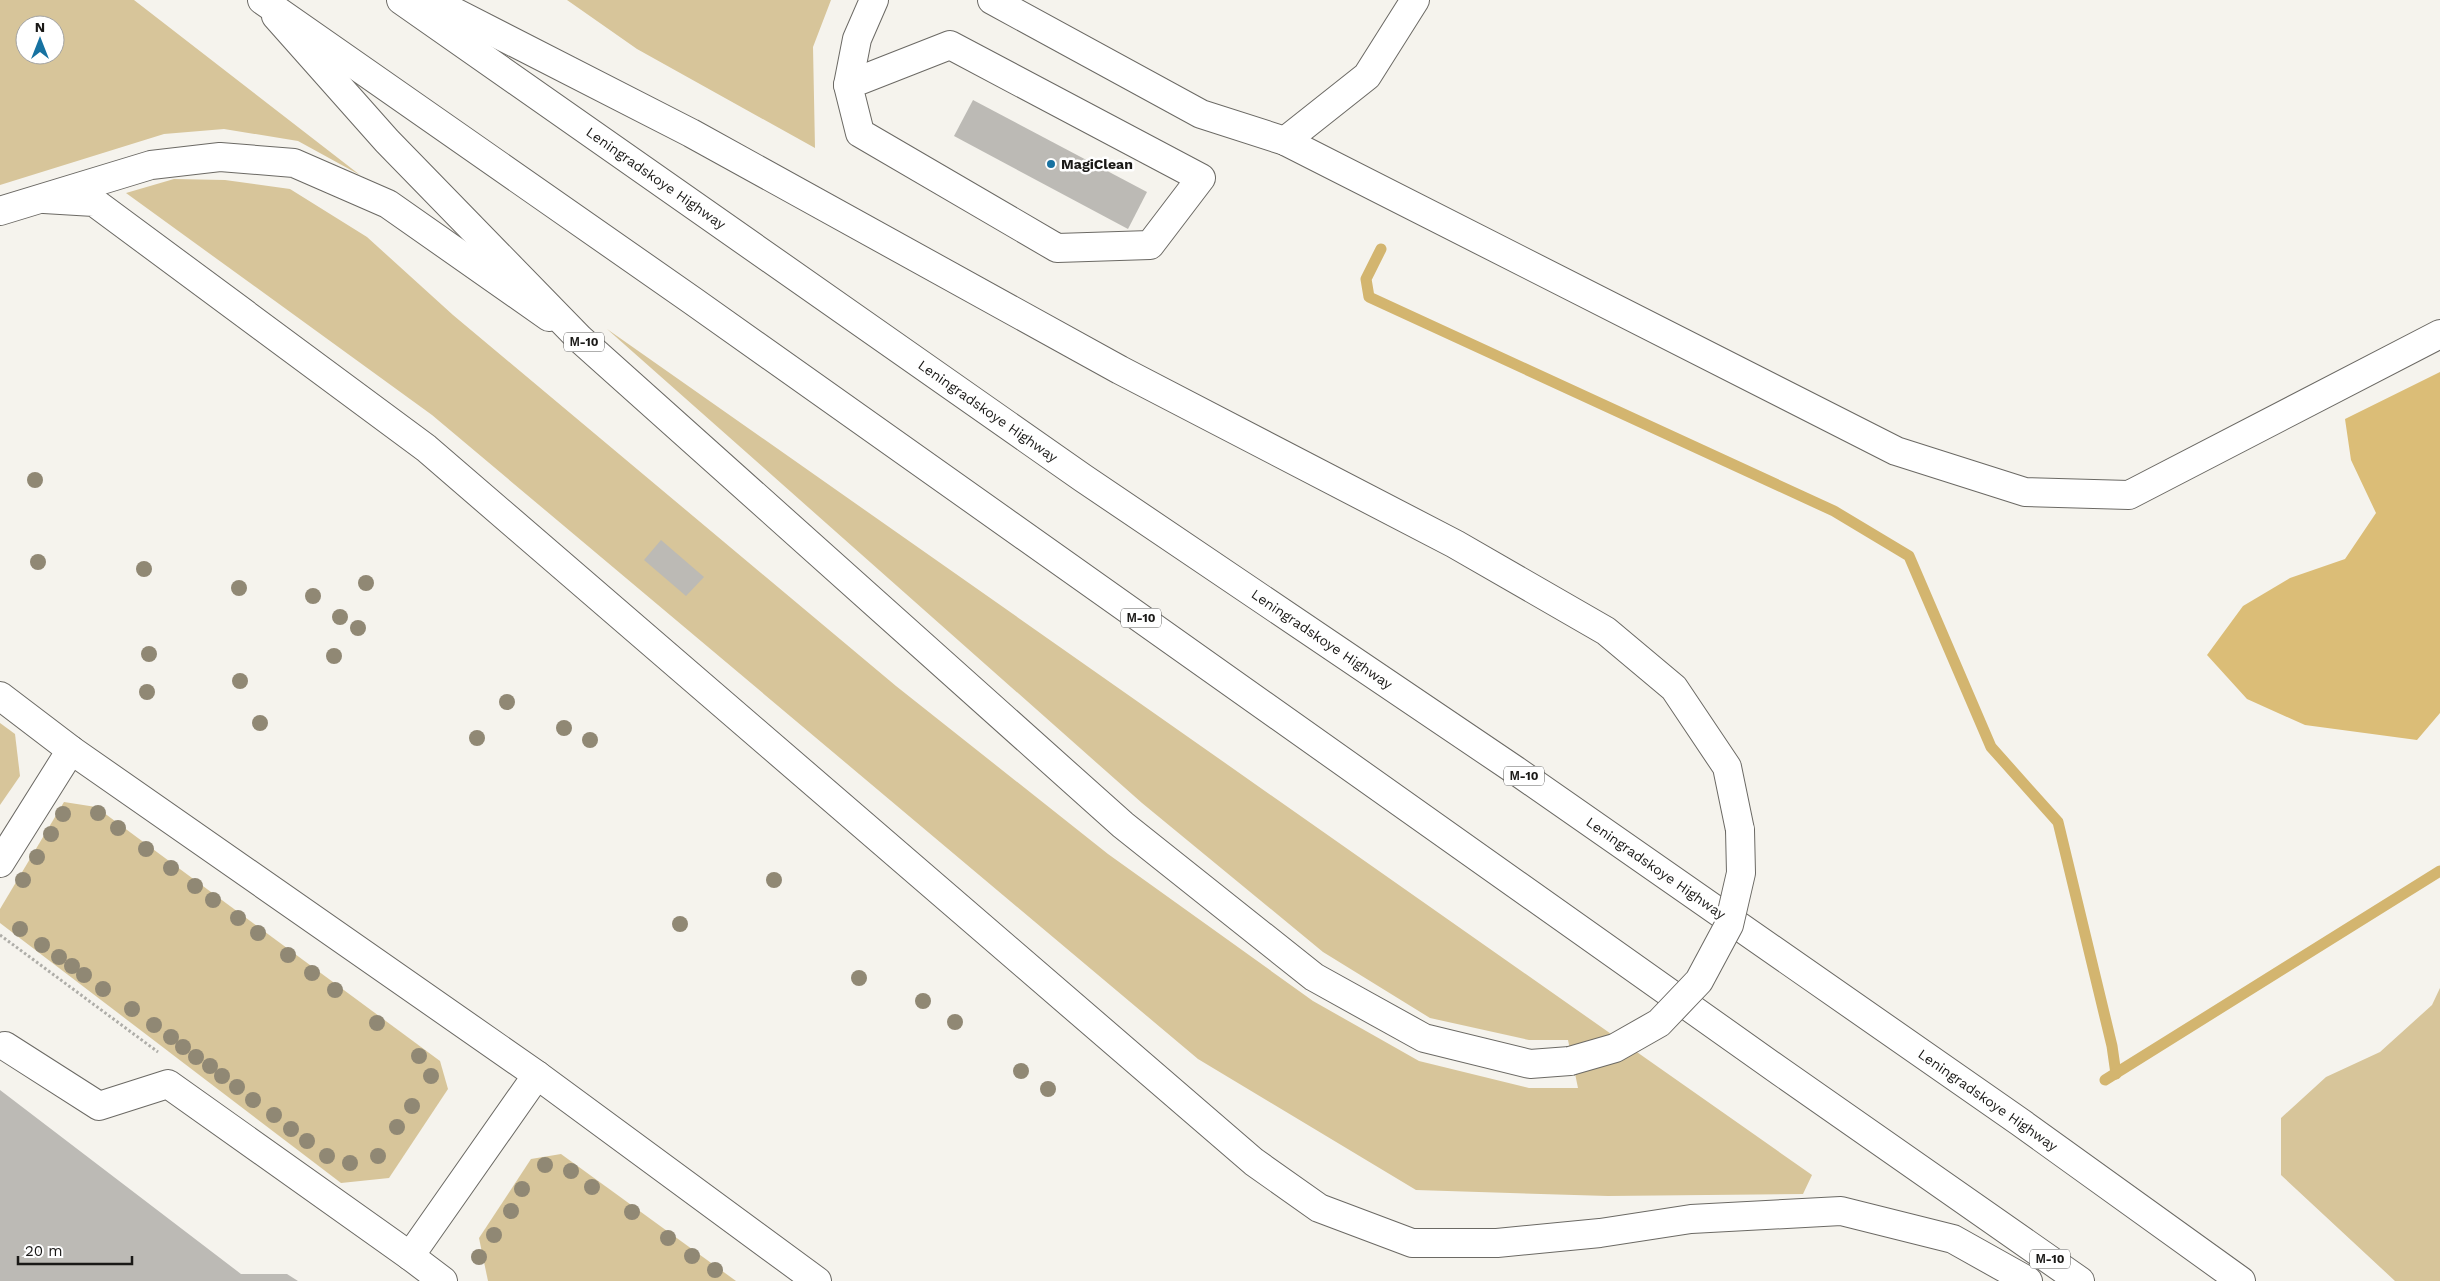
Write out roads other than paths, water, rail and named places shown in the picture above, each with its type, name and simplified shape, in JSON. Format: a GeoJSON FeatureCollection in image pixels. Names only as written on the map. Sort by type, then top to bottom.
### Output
{"type":"FeatureCollection","features":[{"type":"Feature","properties":{"kind":"main road","name":"М-10"},"geometry":{"type":"LineString","coordinates":[[262,0],[387,141],[580,339],[1123,825],[1314,977],[1424,1038],[1530,1064],[1570,1061],[1615,1048],[1659,1023],[1699,981],[1730,925],[1741,873],[1740,830],[1727,767],[1674,688],[1606,630],[1455,544],[1111,365],[692,133],[431,0]]}},
{"type":"Feature","properties":{"kind":"main road","name":"М-10"},"geometry":{"type":"LineString","coordinates":[[262,0],[685,296],[1781,1072],[2080,1281]]}},
{"type":"Feature","properties":{"kind":"main road","name":"Leningradskoye Highway"},"geometry":{"type":"LineString","coordinates":[[402,0],[1083,478],[1524,776],[2011,1116],[2241,1281]]}},
{"type":"Feature","properties":{"kind":"main road"},"geometry":{"type":"LineString","coordinates":[[848,85],[950,45],[1201,178],[1150,245],[1058,248],[860,133],[848,85],[858,39],[874,0]]}},
{"type":"Feature","properties":{"kind":"main road"},"geometry":{"type":"LineString","coordinates":[[992,0],[1201,114],[1285,141],[1896,452],[2025,492],[2129,495],[2440,334]]}},
{"type":"Feature","properties":{"kind":"main road"},"geometry":{"type":"LineString","coordinates":[[1285,141],[1367,76],[1415,0]]}},
{"type":"Feature","properties":{"kind":"main road"},"geometry":{"type":"LineString","coordinates":[[0,211],[150,165],[220,157],[294,163],[388,204],[580,339]]}},
{"type":"Feature","properties":{"kind":"main road"},"geometry":{"type":"LineString","coordinates":[[44,199],[94,202],[426,448],[1254,1162],[1318,1208],[1412,1243],[1497,1243],[1600,1233],[1691,1219],[1841,1211],[1953,1240],[2028,1281]]}},
{"type":"Feature","properties":{"kind":"main road"},"geometry":{"type":"LineString","coordinates":[[0,696],[71,750],[537,1075],[817,1281]]}},
{"type":"Feature","properties":{"kind":"main road"},"geometry":{"type":"LineString","coordinates":[[0,863],[71,750]]}},
{"type":"Feature","properties":{"kind":"main road"},"geometry":{"type":"LineString","coordinates":[[5,1046],[99,1106],[168,1084],[443,1281]]}},
{"type":"Feature","properties":{"kind":"main road"},"geometry":{"type":"LineString","coordinates":[[410,1256],[537,1075]]}},
{"type":"Feature","properties":{"kind":"waterway"},"geometry":{"type":"LineString","coordinates":[[1381,249],[1366,279],[1369,297],[1834,511],[1909,556],[1991,747],[2058,822],[2112,1046],[2116,1074]]}},
{"type":"Feature","properties":{"kind":"waterway"},"geometry":{"type":"LineString","coordinates":[[2105,1080],[2440,871]]}},
{"type":"Feature","properties":{"kind":"place","name":"MagiClean"},"geometry":{"type":"Point","coordinates":[1051,164]}}]}
